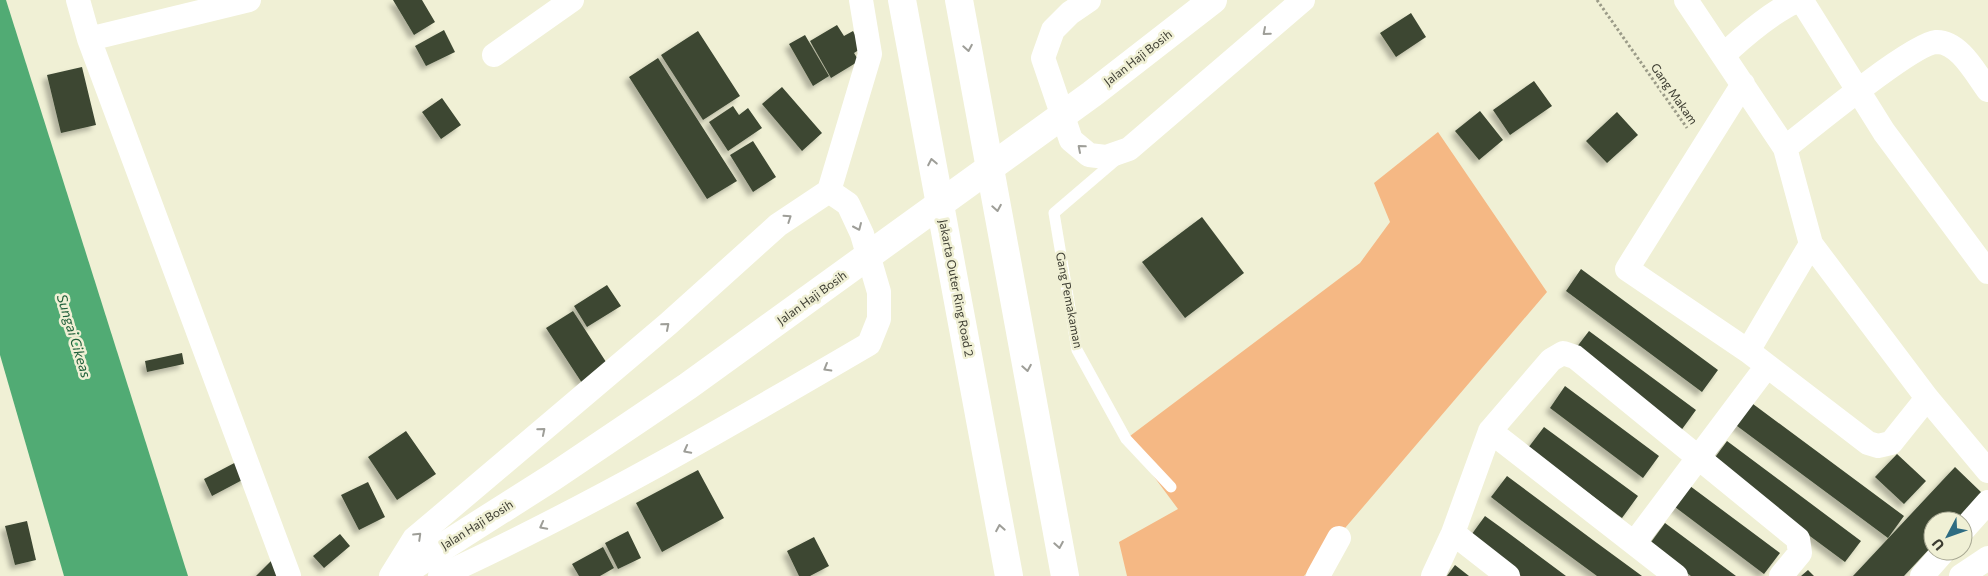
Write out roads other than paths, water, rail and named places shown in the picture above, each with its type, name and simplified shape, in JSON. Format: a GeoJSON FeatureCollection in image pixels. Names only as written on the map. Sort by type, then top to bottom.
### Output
{"type":"FeatureCollection","features":[{"type":"Feature","properties":{"kind":"main road","name":"Jakarta Outer Ring Road 2"},"geometry":{"type":"LineString","coordinates":[[902,0],[1009,576]]}},
{"type":"Feature","properties":{"kind":"main road"},"geometry":{"type":"LineString","coordinates":[[959,0],[1065,576]]}},
{"type":"Feature","properties":{"kind":"main road","name":"Jalan Haji Bosih"},"geometry":{"type":"LineString","coordinates":[[397,576],[553,477],[680,392],[1092,94],[1213,0]]}},
{"type":"Feature","properties":{"kind":"street"},"geometry":{"type":"LineString","coordinates":[[78,0],[89,39],[289,576]]}},
{"type":"Feature","properties":{"kind":"street"},"geometry":{"type":"LineString","coordinates":[[89,39],[249,0]]}},
{"type":"Feature","properties":{"kind":"street"},"geometry":{"type":"LineString","coordinates":[[494,55],[572,0]]}},
{"type":"Feature","properties":{"kind":"street"},"geometry":{"type":"LineString","coordinates":[[391,576],[414,539],[668,324],[778,225],[828,191],[870,54],[861,0]]}},
{"type":"Feature","properties":{"kind":"street"},"geometry":{"type":"LineString","coordinates":[[1089,0],[1070,13],[1054,30],[1043,58],[1072,140],[1089,155],[1106,157],[1129,149],[1303,0]]}},
{"type":"Feature","properties":{"kind":"street"},"geometry":{"type":"LineString","coordinates":[[1686,0],[1785,148],[1811,244],[1927,398],[1988,471]]}},
{"type":"Feature","properties":{"kind":"street"},"geometry":{"type":"LineString","coordinates":[[1724,55],[1736,42],[1786,5],[1797,0],[1802,1],[1857,92],[1924,188],[1988,272]]}},
{"type":"Feature","properties":{"kind":"street"},"geometry":{"type":"LineString","coordinates":[[1785,148],[1857,92],[1921,48],[1936,42],[1949,46],[1963,56],[1988,90]]}},
{"type":"Feature","properties":{"kind":"street"},"geometry":{"type":"LineString","coordinates":[[1743,84],[1627,269],[1748,351],[1860,437],[1878,446],[1891,443],[1927,398]]}},
{"type":"Feature","properties":{"kind":"street"},"geometry":{"type":"LineString","coordinates":[[440,576],[501,548],[714,435],[869,344],[879,319],[879,292],[862,234],[848,204],[828,191]]}},
{"type":"Feature","properties":{"kind":"street"},"geometry":{"type":"LineString","coordinates":[[1748,351],[1811,244]]}},
{"type":"Feature","properties":{"kind":"street"},"geometry":{"type":"LineString","coordinates":[[1433,576],[1453,534],[1490,431],[1551,360],[1563,353],[1574,357],[1798,539],[1800,554],[1781,576]]}},
{"type":"Feature","properties":{"kind":"street"},"geometry":{"type":"LineString","coordinates":[[1635,542],[1767,366]]}},
{"type":"Feature","properties":{"kind":"street"},"geometry":{"type":"LineString","coordinates":[[1490,431],[1635,542],[1676,576]]}},
{"type":"Feature","properties":{"kind":"street"},"geometry":{"type":"LineString","coordinates":[[1973,519],[1988,502]]}},
{"type":"Feature","properties":{"kind":"street"},"geometry":{"type":"LineString","coordinates":[[1453,534],[1508,576]]}},
{"type":"Feature","properties":{"kind":"street"},"geometry":{"type":"LineString","coordinates":[[1318,576],[1340,538]]}},
{"type":"Feature","properties":{"kind":"street"},"geometry":{"type":"LineString","coordinates":[[1961,576],[1988,558]]}},
{"type":"Feature","properties":{"kind":"street"},"geometry":{"type":"LineString","coordinates":[[1922,576],[1935,561]]}},
{"type":"Feature","properties":{"kind":"lane","name":"Gang Pemakaman"},"geometry":{"type":"LineString","coordinates":[[1129,149],[1054,213],[1077,350],[1126,439],[1171,487]]}},
{"type":"Feature","properties":{"kind":"water","name":"Sungai Cikeas"},"geometry":{"type":"Polygon","coordinates":[[[0,0],[6,0],[188,576],[64,576],[0,355],[0,0]]]}}]}
